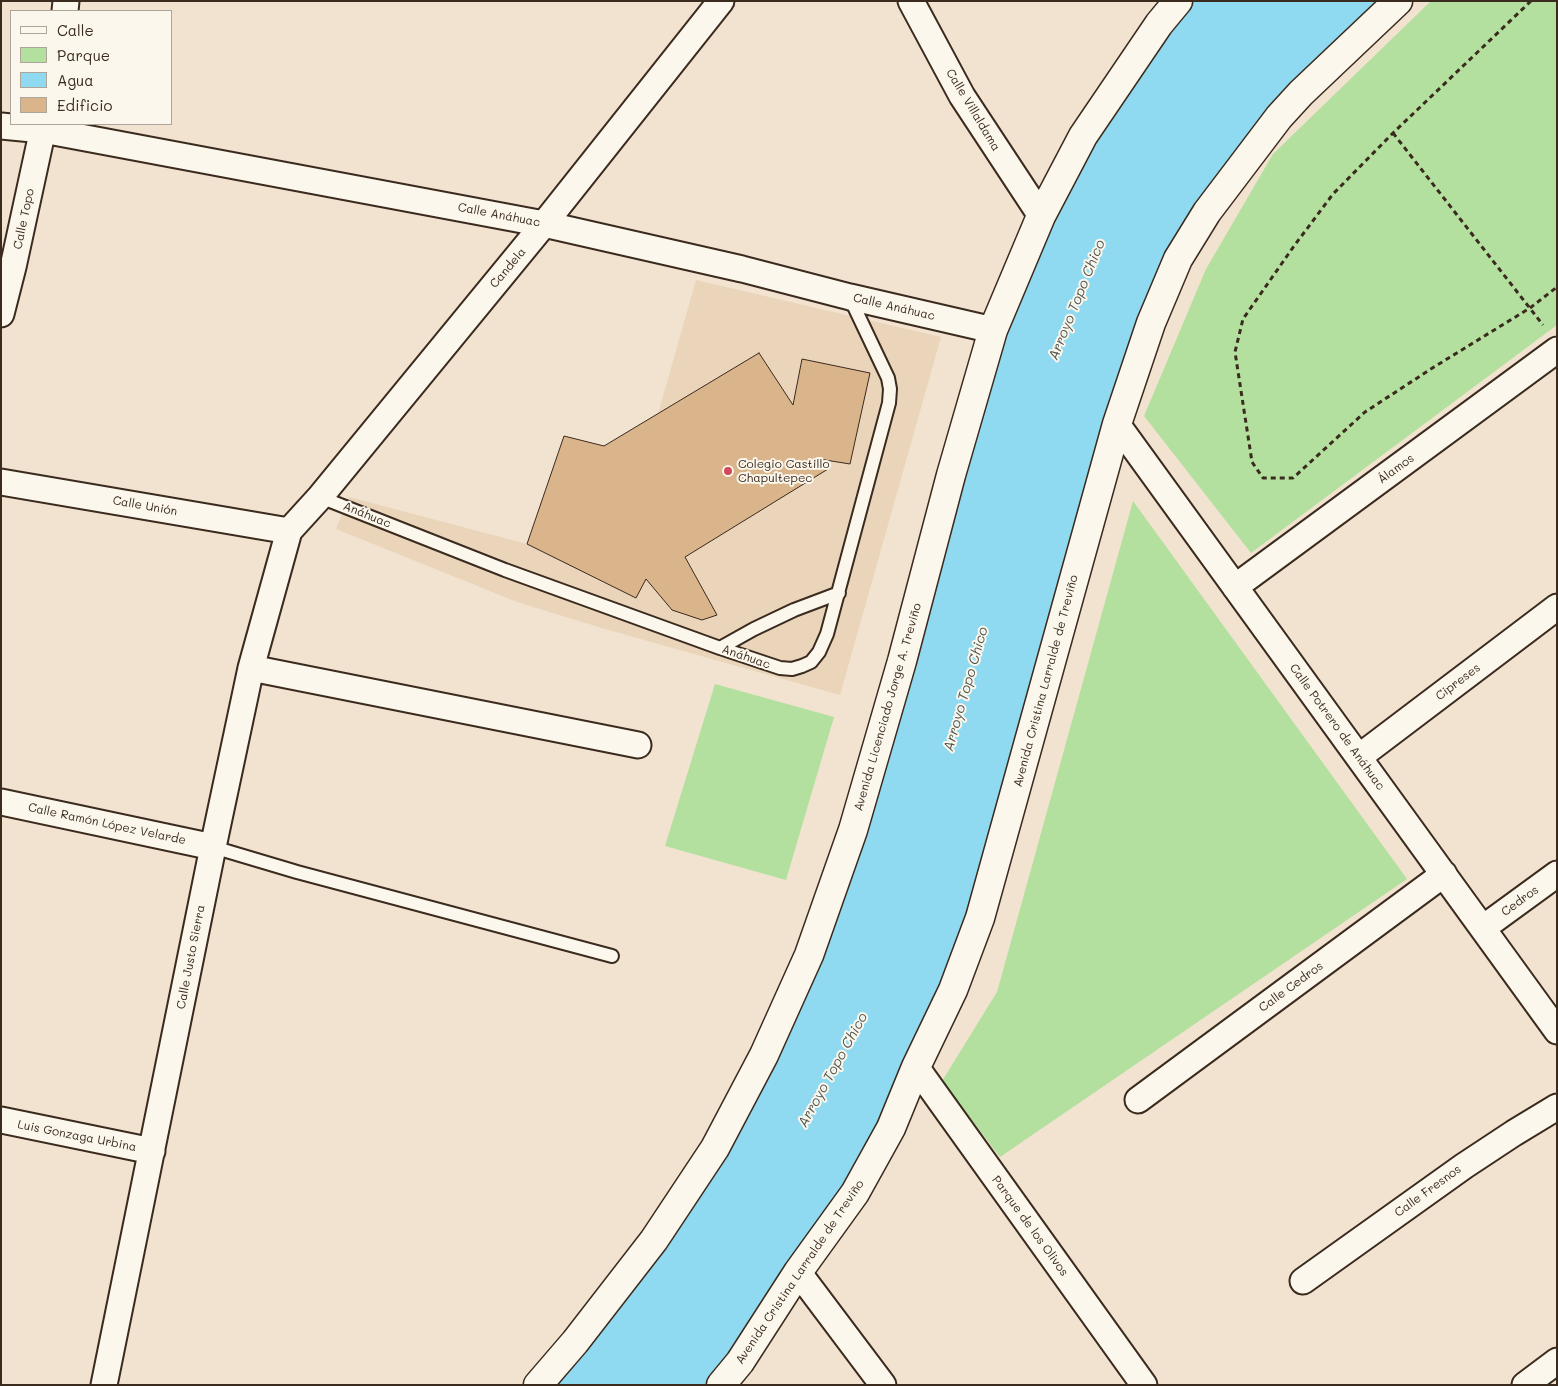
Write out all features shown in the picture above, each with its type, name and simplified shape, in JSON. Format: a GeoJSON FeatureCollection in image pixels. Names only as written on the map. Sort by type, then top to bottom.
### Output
{"type":"FeatureCollection","features":[{"type":"Feature","properties":{"kind":"main road","name":"Avenida Licenciado Jorge A. Treviño"},"geometry":{"type":"LineString","coordinates":[[538,1385],[575,1342],[654,1240],[715,1148],[764,1055],[809,955],[856,821],[902,660],[950,475],[992,330],[1040,216],[1083,136],[1159,24],[1178,1]]}},
{"type":"Feature","properties":{"kind":"main road","name":"Avenida Cristina Larralde de Treviño"},"geometry":{"type":"LineString","coordinates":[[721,1385],[740,1362],[798,1272],[855,1192],[891,1128],[916,1067],[954,990],[980,918],[1117,424],[1151,323],[1178,259],[1207,212],[1279,117],[1301,93],[1398,1]]}},
{"type":"Feature","properties":{"kind":"street","name":"Candela"},"geometry":{"type":"LineString","coordinates":[[289,531],[320,497],[544,224],[721,1]]}},
{"type":"Feature","properties":{"kind":"street","name":"Calle Villaldama"},"geometry":{"type":"LineString","coordinates":[[912,1],[962,96],[1040,216]]}},
{"type":"Feature","properties":{"kind":"street","name":"Calle Anáhuac"},"geometry":{"type":"LineString","coordinates":[[1,126],[43,127],[544,224],[742,269],[850,297],[992,330]]}},
{"type":"Feature","properties":{"kind":"street","name":"Calle Topo"},"geometry":{"type":"LineString","coordinates":[[1,314],[43,127]]}},
{"type":"Feature","properties":{"kind":"street","name":"Álamos"},"geometry":{"type":"LineString","coordinates":[[1235,587],[1551,340]]}},
{"type":"Feature","properties":{"kind":"street","name":"Calle Potrero de Anáhuac"},"geometry":{"type":"LineString","coordinates":[[1117,424],[1557,1031]]}},
{"type":"Feature","properties":{"kind":"street","name":"Calle Unión"},"geometry":{"type":"LineString","coordinates":[[1,482],[289,531]]}},
{"type":"Feature","properties":{"kind":"street","name":"Calle Justo Sierra"},"geometry":{"type":"LineString","coordinates":[[104,1385],[251,668],[289,531]]}},
{"type":"Feature","properties":{"kind":"street","name":"Cipreses"},"geometry":{"type":"LineString","coordinates":[[1359,757],[1557,607]]}},
{"type":"Feature","properties":{"kind":"street"},"geometry":{"type":"LineString","coordinates":[[251,668],[638,745]]}},
{"type":"Feature","properties":{"kind":"street","name":"Calle Ramón López Velarde"},"geometry":{"type":"LineString","coordinates":[[1,802],[213,847]]}},
{"type":"Feature","properties":{"kind":"street","name":"Calle Cedros"},"geometry":{"type":"LineString","coordinates":[[1138,1100],[1444,874]]}},
{"type":"Feature","properties":{"kind":"street","name":"Cedros"},"geometry":{"type":"LineString","coordinates":[[1483,928],[1557,874]]}},
{"type":"Feature","properties":{"kind":"street","name":"Parque de los Olivos"},"geometry":{"type":"LineString","coordinates":[[916,1067],[1144,1385]]}},
{"type":"Feature","properties":{"kind":"street","name":"Calle Fresnos"},"geometry":{"type":"LineString","coordinates":[[1303,1281],[1464,1166],[1557,1107]]}},
{"type":"Feature","properties":{"kind":"street","name":"Luis Gonzaga Urbina"},"geometry":{"type":"LineString","coordinates":[[1,1120],[152,1151]]}},
{"type":"Feature","properties":{"kind":"street"},"geometry":{"type":"LineString","coordinates":[[798,1272],[883,1385]]}},
{"type":"Feature","properties":{"kind":"street"},"geometry":{"type":"LineString","coordinates":[[1525,1385],[1557,1361]]}},
{"type":"Feature","properties":{"kind":"lane","name":"Anáhuac"},"geometry":{"type":"LineString","coordinates":[[320,497],[505,570],[720,648],[780,668],[792,670],[812,662],[827,634],[889,404],[890,389],[888,378],[850,297]]}},
{"type":"Feature","properties":{"kind":"lane"},"geometry":{"type":"LineString","coordinates":[[720,648],[794,610],[839,593]]}},
{"type":"Feature","properties":{"kind":"lane"},"geometry":{"type":"LineString","coordinates":[[213,847],[612,956]]}},
{"type":"Feature","properties":{"kind":"path"},"geometry":{"type":"LineString","coordinates":[[1531,1],[1393,133],[1333,194],[1243,319],[1235,352],[1252,462],[1263,478],[1293,478],[1366,412],[1434,367],[1530,308],[1557,287]]}},
{"type":"Feature","properties":{"kind":"path"},"geometry":{"type":"LineString","coordinates":[[1393,133],[1530,308],[1551,340]]}},
{"type":"Feature","properties":{"kind":"shaded area","name":"Colegio Castillo Chapultepec"},"geometry":{"type":"Polygon","coordinates":[[[696,280],[941,337],[840,695],[605,629],[517,602],[336,529],[349,497],[527,544],[564,436],[604,446],[658,414],[696,280]]]}},
{"type":"Feature","properties":{"kind":"green space"},"geometry":{"type":"Polygon","coordinates":[[[1431,1],[1557,1],[1557,325],[1251,553],[1144,416],[1206,269],[1273,154],[1431,1]]]}},
{"type":"Feature","properties":{"kind":"green space"},"geometry":{"type":"Polygon","coordinates":[[[1133,501],[1407,879],[1000,1157],[942,1081],[997,992],[1133,501]]]}},
{"type":"Feature","properties":{"kind":"green space"},"geometry":{"type":"Polygon","coordinates":[[[715,684],[834,717],[786,880],[665,846],[715,684]]]}},
{"type":"Feature","properties":{"kind":"water","name":"Arroyo Topo Chico"},"geometry":{"type":"Polygon","coordinates":[[[1179,1],[1398,1],[1328,68],[1178,259],[1013,804],[891,1128],[721,1385],[538,1385],[654,1240],[809,955],[1017,268],[1179,1]]]}},
{"type":"Feature","properties":{"kind":"building"},"geometry":{"type":"Polygon","coordinates":[[[759,353],[793,405],[802,359],[870,373],[850,464],[819,459],[828,469],[685,557],[717,615],[702,620],[672,610],[646,579],[636,598],[527,544],[564,436],[604,446],[759,353]]]}},
{"type":"Feature","properties":{"kind":"place","name":"Colegio Castillo Chapultepec"},"geometry":{"type":"Point","coordinates":[728,471]}}]}
